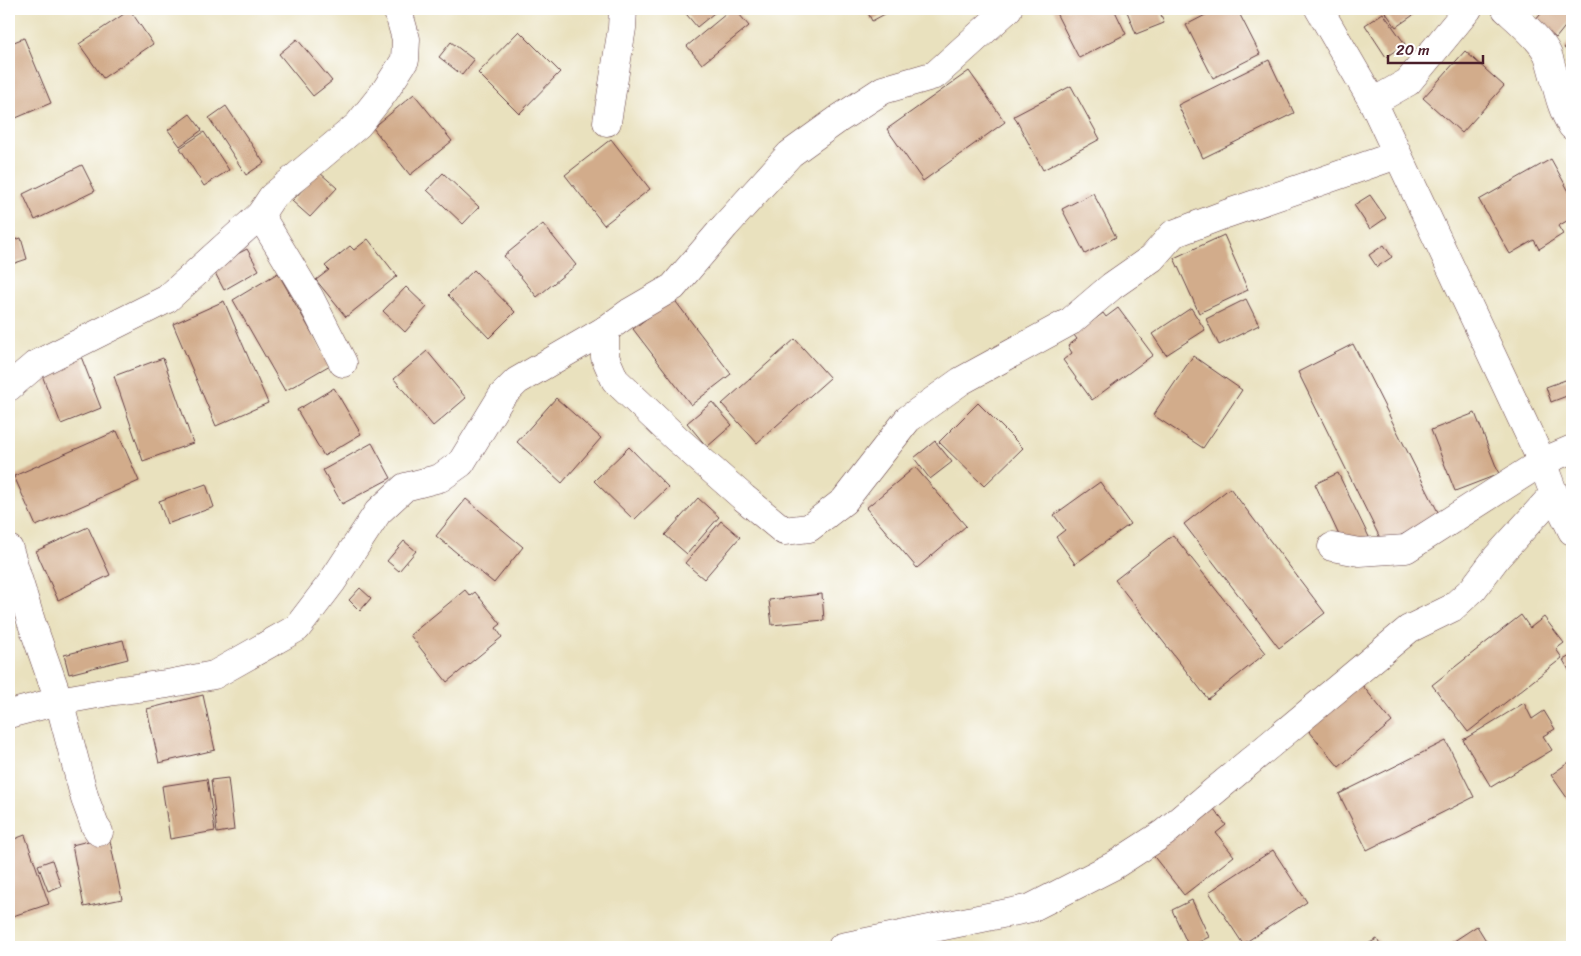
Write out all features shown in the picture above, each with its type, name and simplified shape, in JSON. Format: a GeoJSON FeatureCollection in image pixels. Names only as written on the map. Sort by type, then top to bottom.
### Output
{"type":"FeatureCollection","features":[{"type":"Feature","properties":{"kind":"street"},"geometry":{"type":"LineString","coordinates":[[9,387],[35,365],[167,299],[260,215],[272,197],[358,125],[385,91],[405,60],[406,39],[396,9]]}},
{"type":"Feature","properties":{"kind":"street"},"geometry":{"type":"LineString","coordinates":[[607,122],[622,28],[623,9]]}},
{"type":"Feature","properties":{"kind":"street"},"geometry":{"type":"LineString","coordinates":[[9,714],[59,701],[214,675],[297,628],[332,582],[378,512],[406,487],[440,478],[461,463],[502,396],[517,382],[605,330],[630,312],[673,286],[790,154],[883,90],[935,75],[1008,9]]}},
{"type":"Feature","properties":{"kind":"street"},"geometry":{"type":"LineString","coordinates":[[1319,9],[1373,102],[1542,462],[1554,494],[1572,531]]}},
{"type":"Feature","properties":{"kind":"street"},"geometry":{"type":"LineString","coordinates":[[1373,102],[1408,82],[1468,9]]}},
{"type":"Feature","properties":{"kind":"street"},"geometry":{"type":"LineString","coordinates":[[1506,9],[1530,32],[1547,54],[1555,86],[1572,126]]}},
{"type":"Feature","properties":{"kind":"street"},"geometry":{"type":"LineString","coordinates":[[605,330],[605,356],[615,380],[676,438],[744,498],[784,530],[810,528],[844,502],[908,419],[961,381],[1072,321],[1112,286],[1152,258],[1174,234],[1397,155]]}},
{"type":"Feature","properties":{"kind":"street"},"geometry":{"type":"LineString","coordinates":[[260,215],[310,298],[343,363]]}},
{"type":"Feature","properties":{"kind":"street"},"geometry":{"type":"LineString","coordinates":[[1332,547],[1359,552],[1406,549],[1542,462],[1572,449]]}},
{"type":"Feature","properties":{"kind":"street"},"geometry":{"type":"LineString","coordinates":[[842,947],[1031,908],[1113,866],[1164,833],[1409,629],[1452,608],[1474,589],[1497,556],[1554,494]]}},
{"type":"Feature","properties":{"kind":"street"},"geometry":{"type":"LineString","coordinates":[[9,548],[31,621],[59,701],[86,800],[99,832]]}},
{"type":"Feature","properties":{"kind":"building"},"geometry":{"type":"Polygon","coordinates":[[[682,9],[719,9],[697,27],[682,9]]]}},
{"type":"Feature","properties":{"kind":"building"},"geometry":{"type":"Polygon","coordinates":[[[732,9],[735,9],[749,26],[702,64],[687,46],[732,9]]]}},
{"type":"Feature","properties":{"kind":"building"},"geometry":{"type":"Polygon","coordinates":[[[866,9],[894,9],[872,21],[866,9]]]}},
{"type":"Feature","properties":{"kind":"building"},"geometry":{"type":"Polygon","coordinates":[[[1054,9],[1119,9],[1115,11],[1126,34],[1079,58],[1054,9]]]}},
{"type":"Feature","properties":{"kind":"building"},"geometry":{"type":"Polygon","coordinates":[[[1126,9],[1159,9],[1164,23],[1136,34],[1126,9]]]}},
{"type":"Feature","properties":{"kind":"building"},"geometry":{"type":"Polygon","coordinates":[[[1217,9],[1237,9],[1260,54],[1213,78],[1186,25],[1217,9]]]}},
{"type":"Feature","properties":{"kind":"building"},"geometry":{"type":"Polygon","coordinates":[[[1383,9],[1422,9],[1396,27],[1383,9]]]}},
{"type":"Feature","properties":{"kind":"building"},"geometry":{"type":"Polygon","coordinates":[[[1545,9],[1572,9],[1572,18],[1556,38],[1535,21],[1545,9]]]}},
{"type":"Feature","properties":{"kind":"building"},"geometry":{"type":"Polygon","coordinates":[[[130,10],[153,44],[103,78],[79,44],[130,10]]]}},
{"type":"Feature","properties":{"kind":"building"},"geometry":{"type":"Polygon","coordinates":[[[1383,13],[1405,44],[1386,57],[1365,25],[1383,13]]]}},
{"type":"Feature","properties":{"kind":"building"},"geometry":{"type":"Polygon","coordinates":[[[519,31],[560,72],[519,114],[478,73],[519,31]]]}},
{"type":"Feature","properties":{"kind":"building"},"geometry":{"type":"Polygon","coordinates":[[[24,38],[51,103],[9,121],[9,44],[24,38]]]}},
{"type":"Feature","properties":{"kind":"building"},"geometry":{"type":"Polygon","coordinates":[[[1572,38],[1572,55],[1564,48],[1572,38]]]}},
{"type":"Feature","properties":{"kind":"building"},"geometry":{"type":"Polygon","coordinates":[[[297,39],[332,81],[313,96],[279,54],[297,39]]]}},
{"type":"Feature","properties":{"kind":"building"},"geometry":{"type":"Polygon","coordinates":[[[451,42],[474,60],[462,75],[439,57],[451,42]]]}},
{"type":"Feature","properties":{"kind":"building"},"geometry":{"type":"Polygon","coordinates":[[[1465,51],[1504,86],[1462,133],[1423,98],[1465,51]]]}},
{"type":"Feature","properties":{"kind":"building"},"geometry":{"type":"Polygon","coordinates":[[[1269,60],[1294,113],[1203,158],[1178,105],[1269,60]]]}},
{"type":"Feature","properties":{"kind":"building"},"geometry":{"type":"Polygon","coordinates":[[[969,71],[1005,122],[923,181],[887,129],[969,71]]]}},
{"type":"Feature","properties":{"kind":"building"},"geometry":{"type":"Polygon","coordinates":[[[1071,86],[1100,139],[1043,170],[1014,116],[1071,86]]]}},
{"type":"Feature","properties":{"kind":"building"},"geometry":{"type":"Polygon","coordinates":[[[414,94],[452,141],[410,175],[373,128],[414,94]]]}},
{"type":"Feature","properties":{"kind":"building"},"geometry":{"type":"Polygon","coordinates":[[[226,106],[264,163],[246,175],[209,118],[226,106]]]}},
{"type":"Feature","properties":{"kind":"building"},"geometry":{"type":"Polygon","coordinates":[[[190,114],[202,130],[180,146],[168,130],[190,114]]]}},
{"type":"Feature","properties":{"kind":"building"},"geometry":{"type":"Polygon","coordinates":[[[204,132],[229,170],[204,186],[180,148],[204,132]]]}},
{"type":"Feature","properties":{"kind":"building"},"geometry":{"type":"Polygon","coordinates":[[[611,139],[650,189],[604,225],[565,175],[611,139]]]}},
{"type":"Feature","properties":{"kind":"building"},"geometry":{"type":"Polygon","coordinates":[[[1551,159],[1572,197],[1572,218],[1558,226],[1563,234],[1539,249],[1534,240],[1510,254],[1479,200],[1551,159]]]}},
{"type":"Feature","properties":{"kind":"building"},"geometry":{"type":"Polygon","coordinates":[[[82,165],[95,191],[35,220],[23,194],[82,165]]]}},
{"type":"Feature","properties":{"kind":"building"},"geometry":{"type":"Polygon","coordinates":[[[319,172],[337,188],[310,217],[292,201],[319,172]]]}},
{"type":"Feature","properties":{"kind":"building"},"geometry":{"type":"Polygon","coordinates":[[[443,173],[479,207],[463,224],[427,190],[443,173]]]}},
{"type":"Feature","properties":{"kind":"building"},"geometry":{"type":"Polygon","coordinates":[[[1093,193],[1116,237],[1085,254],[1062,209],[1093,193]]]}},
{"type":"Feature","properties":{"kind":"building"},"geometry":{"type":"Polygon","coordinates":[[[1370,195],[1386,218],[1370,229],[1354,205],[1370,195]]]}},
{"type":"Feature","properties":{"kind":"building"},"geometry":{"type":"Polygon","coordinates":[[[543,224],[576,265],[537,297],[504,256],[543,224]]]}},
{"type":"Feature","properties":{"kind":"building"},"geometry":{"type":"Polygon","coordinates":[[[1224,235],[1248,290],[1199,313],[1174,258],[1224,235]]]}},
{"type":"Feature","properties":{"kind":"building"},"geometry":{"type":"Polygon","coordinates":[[[21,238],[27,259],[9,265],[9,242],[21,238]]]}},
{"type":"Feature","properties":{"kind":"building"},"geometry":{"type":"Polygon","coordinates":[[[368,239],[397,276],[346,317],[316,280],[329,270],[325,266],[350,246],[354,250],[368,239]]]}},
{"type":"Feature","properties":{"kind":"building"},"geometry":{"type":"Polygon","coordinates":[[[1384,245],[1392,257],[1377,267],[1369,255],[1384,245]]]}},
{"type":"Feature","properties":{"kind":"building"},"geometry":{"type":"Polygon","coordinates":[[[247,249],[259,270],[224,290],[212,267],[247,249]]]}},
{"type":"Feature","properties":{"kind":"building"},"geometry":{"type":"Polygon","coordinates":[[[474,270],[515,312],[489,338],[448,295],[474,270]]]}},
{"type":"Feature","properties":{"kind":"building"},"geometry":{"type":"Polygon","coordinates":[[[278,273],[330,365],[285,391],[233,300],[278,273]]]}},
{"type":"Feature","properties":{"kind":"building"},"geometry":{"type":"Polygon","coordinates":[[[406,287],[427,307],[405,332],[383,311],[406,287]]]}},
{"type":"Feature","properties":{"kind":"building"},"geometry":{"type":"Polygon","coordinates":[[[673,298],[731,374],[691,405],[633,329],[673,298]]]}},
{"type":"Feature","properties":{"kind":"building"},"geometry":{"type":"Polygon","coordinates":[[[1246,299],[1259,325],[1219,345],[1206,319],[1246,299]]]}},
{"type":"Feature","properties":{"kind":"building"},"geometry":{"type":"Polygon","coordinates":[[[224,301],[268,403],[216,426],[173,324],[224,301]]]}},
{"type":"Feature","properties":{"kind":"building"},"geometry":{"type":"Polygon","coordinates":[[[1118,308],[1153,355],[1092,400],[1063,360],[1072,353],[1068,346],[1077,339],[1074,335],[1103,313],[1106,317],[1118,308]]]}},
{"type":"Feature","properties":{"kind":"building"},"geometry":{"type":"Polygon","coordinates":[[[1191,308],[1205,330],[1166,355],[1152,334],[1191,308]]]}},
{"type":"Feature","properties":{"kind":"building"},"geometry":{"type":"Polygon","coordinates":[[[795,339],[830,378],[757,443],[722,404],[795,339]]]}},
{"type":"Feature","properties":{"kind":"building"},"geometry":{"type":"Polygon","coordinates":[[[1353,344],[1440,516],[1383,544],[1298,372],[1353,344]]]}},
{"type":"Feature","properties":{"kind":"building"},"geometry":{"type":"Polygon","coordinates":[[[427,351],[466,398],[433,426],[394,379],[427,351]]]}},
{"type":"Feature","properties":{"kind":"building"},"geometry":{"type":"Polygon","coordinates":[[[80,354],[101,408],[61,424],[40,370],[80,354]]]}},
{"type":"Feature","properties":{"kind":"building"},"geometry":{"type":"Polygon","coordinates":[[[1193,356],[1242,390],[1203,448],[1153,415],[1193,356]]]}},
{"type":"Feature","properties":{"kind":"building"},"geometry":{"type":"Polygon","coordinates":[[[163,358],[193,443],[143,461],[114,376],[163,358]]]}},
{"type":"Feature","properties":{"kind":"building"},"geometry":{"type":"Polygon","coordinates":[[[1571,378],[1572,394],[1551,402],[1546,387],[1571,378]]]}},
{"type":"Feature","properties":{"kind":"building"},"geometry":{"type":"Polygon","coordinates":[[[334,388],[361,434],[324,456],[297,410],[334,388]]]}},
{"type":"Feature","properties":{"kind":"building"},"geometry":{"type":"Polygon","coordinates":[[[556,398],[601,438],[562,483],[517,442],[556,398]]]}},
{"type":"Feature","properties":{"kind":"building"},"geometry":{"type":"Polygon","coordinates":[[[712,402],[732,425],[707,447],[687,423],[712,402]]]}},
{"type":"Feature","properties":{"kind":"building"},"geometry":{"type":"Polygon","coordinates":[[[978,403],[1023,448],[984,486],[939,442],[978,403]]]}},
{"type":"Feature","properties":{"kind":"building"},"geometry":{"type":"Polygon","coordinates":[[[1475,413],[1499,474],[1455,491],[1431,430],[1475,413]]]}},
{"type":"Feature","properties":{"kind":"building"},"geometry":{"type":"Polygon","coordinates":[[[117,431],[139,481],[36,526],[14,476],[117,431]]]}},
{"type":"Feature","properties":{"kind":"building"},"geometry":{"type":"Polygon","coordinates":[[[935,441],[952,462],[930,479],[914,458],[935,441]]]}},
{"type":"Feature","properties":{"kind":"building"},"geometry":{"type":"Polygon","coordinates":[[[372,443],[391,478],[342,504],[323,470],[372,443]]]}},
{"type":"Feature","properties":{"kind":"building"},"geometry":{"type":"Polygon","coordinates":[[[629,447],[668,487],[634,520],[594,481],[629,447]]]}},
{"type":"Feature","properties":{"kind":"building"},"geometry":{"type":"Polygon","coordinates":[[[915,467],[966,526],[917,568],[866,508],[915,467]]]}},
{"type":"Feature","properties":{"kind":"building"},"geometry":{"type":"Polygon","coordinates":[[[1338,473],[1369,537],[1345,548],[1315,484],[1338,473]]]}},
{"type":"Feature","properties":{"kind":"building"},"geometry":{"type":"Polygon","coordinates":[[[1100,482],[1130,524],[1075,564],[1056,537],[1065,530],[1054,515],[1100,482]]]}},
{"type":"Feature","properties":{"kind":"building"},"geometry":{"type":"Polygon","coordinates":[[[206,484],[214,507],[167,524],[159,501],[206,484]]]}},
{"type":"Feature","properties":{"kind":"building"},"geometry":{"type":"Polygon","coordinates":[[[1230,488],[1325,613],[1279,648],[1184,524],[1230,488]]]}},
{"type":"Feature","properties":{"kind":"building"},"geometry":{"type":"Polygon","coordinates":[[[698,498],[719,517],[687,554],[665,535],[698,498]]]}},
{"type":"Feature","properties":{"kind":"building"},"geometry":{"type":"Polygon","coordinates":[[[466,499],[523,547],[494,583],[436,536],[466,499]]]}},
{"type":"Feature","properties":{"kind":"building"},"geometry":{"type":"Polygon","coordinates":[[[721,521],[740,537],[704,579],[685,563],[721,521]]]}},
{"type":"Feature","properties":{"kind":"building"},"geometry":{"type":"Polygon","coordinates":[[[88,527],[110,575],[58,600],[36,551],[88,527]]]}},
{"type":"Feature","properties":{"kind":"building"},"geometry":{"type":"Polygon","coordinates":[[[1173,535],[1266,653],[1208,699],[1115,580],[1173,535]]]}},
{"type":"Feature","properties":{"kind":"building"},"geometry":{"type":"Polygon","coordinates":[[[404,541],[416,551],[399,571],[387,561],[404,541]]]}},
{"type":"Feature","properties":{"kind":"building"},"geometry":{"type":"Polygon","coordinates":[[[360,588],[371,598],[360,611],[349,600],[360,588]]]}},
{"type":"Feature","properties":{"kind":"building"},"geometry":{"type":"Polygon","coordinates":[[[465,590],[470,596],[475,592],[501,624],[496,628],[502,637],[447,682],[410,635],[465,590]]]}},
{"type":"Feature","properties":{"kind":"building"},"geometry":{"type":"Polygon","coordinates":[[[822,594],[824,620],[772,625],[769,600],[822,594]]]}},
{"type":"Feature","properties":{"kind":"building"},"geometry":{"type":"Polygon","coordinates":[[[9,608],[14,622],[9,624],[9,608]]]}},
{"type":"Feature","properties":{"kind":"building"},"geometry":{"type":"Polygon","coordinates":[[[1521,615],[1530,628],[1544,617],[1564,643],[1556,649],[1562,658],[1468,732],[1432,685],[1521,615]]]}},
{"type":"Feature","properties":{"kind":"building"},"geometry":{"type":"Polygon","coordinates":[[[123,640],[128,659],[69,674],[64,655],[123,640]]]}},
{"type":"Feature","properties":{"kind":"building"},"geometry":{"type":"Polygon","coordinates":[[[1572,655],[1572,675],[1563,660],[1572,655]]]}},
{"type":"Feature","properties":{"kind":"building"},"geometry":{"type":"Polygon","coordinates":[[[1358,680],[1392,722],[1339,767],[1304,725],[1358,680]]]}},
{"type":"Feature","properties":{"kind":"building"},"geometry":{"type":"Polygon","coordinates":[[[203,695],[215,750],[159,763],[147,709],[203,695]]]}},
{"type":"Feature","properties":{"kind":"building"},"geometry":{"type":"Polygon","coordinates":[[[1524,703],[1532,719],[1544,711],[1555,729],[1543,736],[1552,750],[1491,787],[1463,740],[1524,703]]]}},
{"type":"Feature","properties":{"kind":"building"},"geometry":{"type":"Polygon","coordinates":[[[1446,741],[1474,797],[1367,850],[1339,794],[1446,741]]]}},
{"type":"Feature","properties":{"kind":"building"},"geometry":{"type":"Polygon","coordinates":[[[1572,760],[1572,805],[1551,775],[1572,760]]]}},
{"type":"Feature","properties":{"kind":"building"},"geometry":{"type":"Polygon","coordinates":[[[228,778],[234,830],[217,833],[211,780],[228,778]]]}},
{"type":"Feature","properties":{"kind":"building"},"geometry":{"type":"Polygon","coordinates":[[[207,779],[215,831],[170,839],[162,786],[207,779]]]}},
{"type":"Feature","properties":{"kind":"building"},"geometry":{"type":"Polygon","coordinates":[[[1208,801],[1226,825],[1216,833],[1234,856],[1184,895],[1148,849],[1208,801]]]}},
{"type":"Feature","properties":{"kind":"building"},"geometry":{"type":"Polygon","coordinates":[[[25,835],[49,904],[10,917],[9,841],[25,835]]]}},
{"type":"Feature","properties":{"kind":"building"},"geometry":{"type":"Polygon","coordinates":[[[109,836],[122,899],[84,907],[72,845],[109,836]]]}},
{"type":"Feature","properties":{"kind":"building"},"geometry":{"type":"Polygon","coordinates":[[[1273,850],[1307,902],[1243,944],[1209,892],[1273,850]]]}},
{"type":"Feature","properties":{"kind":"building"},"geometry":{"type":"Polygon","coordinates":[[[52,860],[61,886],[48,891],[38,865],[52,860]]]}},
{"type":"Feature","properties":{"kind":"building"},"geometry":{"type":"Polygon","coordinates":[[[1192,900],[1209,937],[1189,947],[1172,910],[1192,900]]]}},
{"type":"Feature","properties":{"kind":"building"},"geometry":{"type":"Polygon","coordinates":[[[1477,926],[1490,947],[1445,947],[1477,926]]]}},
{"type":"Feature","properties":{"kind":"building"},"geometry":{"type":"Polygon","coordinates":[[[1377,939],[1381,947],[1362,947],[1377,939]]]}}]}
